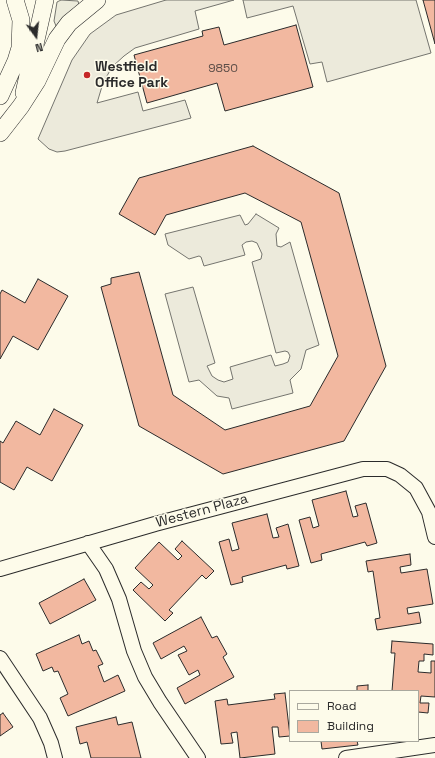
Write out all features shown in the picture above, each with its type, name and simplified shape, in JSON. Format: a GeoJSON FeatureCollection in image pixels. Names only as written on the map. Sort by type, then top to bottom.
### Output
{"type":"FeatureCollection","features":[{"type":"Feature","properties":{"kind":"street"},"geometry":{"type":"LineString","coordinates":[[0,96],[16,61],[20,48],[21,20],[15,0]]}},
{"type":"Feature","properties":{"kind":"street"},"geometry":{"type":"LineString","coordinates":[[21,106],[45,0]]}},
{"type":"Feature","properties":{"kind":"street"},"geometry":{"type":"LineString","coordinates":[[0,133],[21,106],[37,81],[57,39],[69,23],[96,0]]}},
{"type":"Feature","properties":{"kind":"street"},"geometry":{"type":"LineString","coordinates":[[0,96],[32,52]]}},
{"type":"Feature","properties":{"kind":"street","name":"Western Plaza"},"geometry":{"type":"LineString","coordinates":[[0,569],[88,543],[363,469],[387,469],[404,477],[416,488],[423,498],[435,537]]}},
{"type":"Feature","properties":{"kind":"street"},"geometry":{"type":"LineString","coordinates":[[88,543],[106,569],[119,599],[134,651],[145,677],[198,758]]}},
{"type":"Feature","properties":{"kind":"street"},"geometry":{"type":"LineString","coordinates":[[0,658],[40,718],[51,743],[55,758]]}},
{"type":"Feature","properties":{"kind":"street"},"geometry":{"type":"LineString","coordinates":[[346,758],[435,745]]}},
{"type":"Feature","properties":{"kind":"shaded area"},"geometry":{"type":"Polygon","coordinates":[[[61,0],[78,1],[79,5],[56,26],[54,21],[57,2],[61,0]]]}},
{"type":"Feature","properties":{"kind":"shaded area","name":"Westfield Office Park"},"geometry":{"type":"Polygon","coordinates":[[[166,0],[234,0],[195,11],[199,29],[135,48],[124,56],[112,67],[103,83],[97,103],[138,92],[143,111],[185,100],[191,118],[65,151],[57,152],[49,149],[38,139],[72,60],[90,34],[116,15],[166,0]]]}},
{"type":"Feature","properties":{"kind":"shaded area"},"geometry":{"type":"Polygon","coordinates":[[[243,0],[416,0],[431,53],[327,82],[322,62],[310,64],[293,6],[247,18],[243,0]]]}},
{"type":"Feature","properties":{"kind":"shaded area"},"geometry":{"type":"Polygon","coordinates":[[[256,214],[279,228],[276,234],[277,246],[281,247],[290,242],[319,345],[306,350],[301,369],[290,380],[293,393],[232,409],[229,398],[217,396],[199,380],[189,382],[165,294],[193,287],[215,363],[207,366],[212,376],[218,380],[224,382],[233,379],[230,367],[271,355],[275,366],[288,362],[290,356],[288,352],[285,351],[276,353],[252,262],[261,259],[262,254],[257,243],[252,241],[246,242],[242,245],[245,255],[204,266],[201,257],[199,256],[189,259],[168,245],[165,234],[240,215],[245,225],[248,224],[256,214]]]}},
{"type":"Feature","properties":{"kind":"building"},"geometry":{"type":"Polygon","coordinates":[[[423,0],[435,0],[435,44],[423,0]]]}},
{"type":"Feature","properties":{"kind":"building"},"geometry":{"type":"Polygon","coordinates":[[[296,25],[313,87],[225,111],[217,83],[147,103],[134,55],[203,36],[202,31],[219,27],[224,45],[296,25]]]}},
{"type":"Feature","properties":{"kind":"building"},"geometry":{"type":"Polygon","coordinates":[[[253,146],[339,193],[386,366],[344,441],[223,474],[139,426],[101,287],[111,284],[111,278],[139,272],[173,395],[225,430],[310,406],[338,356],[301,222],[245,193],[166,215],[155,235],[119,214],[139,178],[253,146]]]}},
{"type":"Feature","properties":{"kind":"building"},"geometry":{"type":"Polygon","coordinates":[[[38,279],[68,296],[38,350],[13,336],[0,359],[0,294],[2,290],[25,303],[38,279]]]}},
{"type":"Feature","properties":{"kind":"building"},"geometry":{"type":"Polygon","coordinates":[[[54,409],[83,425],[52,481],[27,467],[14,490],[0,482],[0,441],[3,443],[16,421],[40,435],[54,409]]]}},
{"type":"Feature","properties":{"kind":"building"},"geometry":{"type":"Polygon","coordinates":[[[346,491],[353,517],[358,516],[355,506],[366,503],[377,543],[367,546],[365,542],[321,554],[322,560],[311,563],[299,520],[310,517],[313,528],[319,526],[312,500],[346,491]]]}},
{"type":"Feature","properties":{"kind":"building"},"geometry":{"type":"Polygon","coordinates":[[[267,514],[273,538],[279,537],[276,528],[288,524],[299,566],[287,569],[286,565],[242,577],[243,582],[231,585],[219,542],[229,539],[232,551],[239,549],[232,523],[267,514]]]}},
{"type":"Feature","properties":{"kind":"building"},"geometry":{"type":"Polygon","coordinates":[[[182,541],[214,571],[206,579],[202,575],[169,610],[173,613],[165,621],[133,590],[141,582],[149,589],[153,585],[135,568],[159,542],[178,560],[182,556],[175,549],[182,541]]]}},
{"type":"Feature","properties":{"kind":"building"},"geometry":{"type":"Polygon","coordinates":[[[410,554],[411,565],[400,567],[401,573],[427,569],[433,604],[407,608],[408,614],[419,612],[421,623],[377,630],[375,619],[380,618],[373,571],[368,572],[366,561],[410,554]]]}},
{"type":"Feature","properties":{"kind":"building"},"geometry":{"type":"Polygon","coordinates":[[[84,579],[96,600],[50,624],[39,603],[84,579]]]}},
{"type":"Feature","properties":{"kind":"building"},"geometry":{"type":"Polygon","coordinates":[[[201,617],[212,638],[217,636],[227,654],[223,657],[234,677],[185,704],[177,688],[200,675],[198,670],[189,675],[178,655],[187,651],[184,646],[161,659],[153,643],[201,617]]]}},
{"type":"Feature","properties":{"kind":"building"},"geometry":{"type":"Polygon","coordinates":[[[79,635],[82,644],[89,641],[93,651],[96,650],[103,664],[98,666],[104,682],[118,675],[125,691],[68,716],[60,698],[68,694],[58,671],[54,672],[52,667],[43,671],[36,654],[79,635]]]}},
{"type":"Feature","properties":{"kind":"building"},"geometry":{"type":"Polygon","coordinates":[[[392,641],[433,644],[433,655],[424,654],[424,661],[419,661],[418,672],[431,673],[431,661],[435,661],[435,697],[421,696],[420,703],[429,703],[428,713],[419,712],[419,690],[392,690],[395,653],[391,653],[392,641]]]}},
{"type":"Feature","properties":{"kind":"building"},"geometry":{"type":"Polygon","coordinates":[[[368,685],[368,690],[357,690],[357,686],[368,685]]]}},
{"type":"Feature","properties":{"kind":"building"},"geometry":{"type":"Polygon","coordinates":[[[285,693],[289,727],[289,736],[279,737],[278,727],[272,727],[275,754],[240,758],[237,732],[231,733],[233,743],[221,744],[215,701],[227,699],[228,705],[275,699],[274,694],[285,693]]]}},
{"type":"Feature","properties":{"kind":"building"},"geometry":{"type":"Polygon","coordinates":[[[3,713],[13,727],[0,736],[0,715],[3,713]]]}},
{"type":"Feature","properties":{"kind":"building"},"geometry":{"type":"Polygon","coordinates":[[[116,717],[118,725],[132,722],[141,758],[91,758],[87,742],[80,744],[76,727],[116,717]]]}},
{"type":"Feature","properties":{"kind":"building"},"geometry":{"type":"Polygon","coordinates":[[[321,742],[357,742],[358,745],[322,749],[321,742]]]}},
{"type":"Feature","properties":{"kind":"place","name":"Westfield Office Park"},"geometry":{"type":"Point","coordinates":[87,75]}}]}
